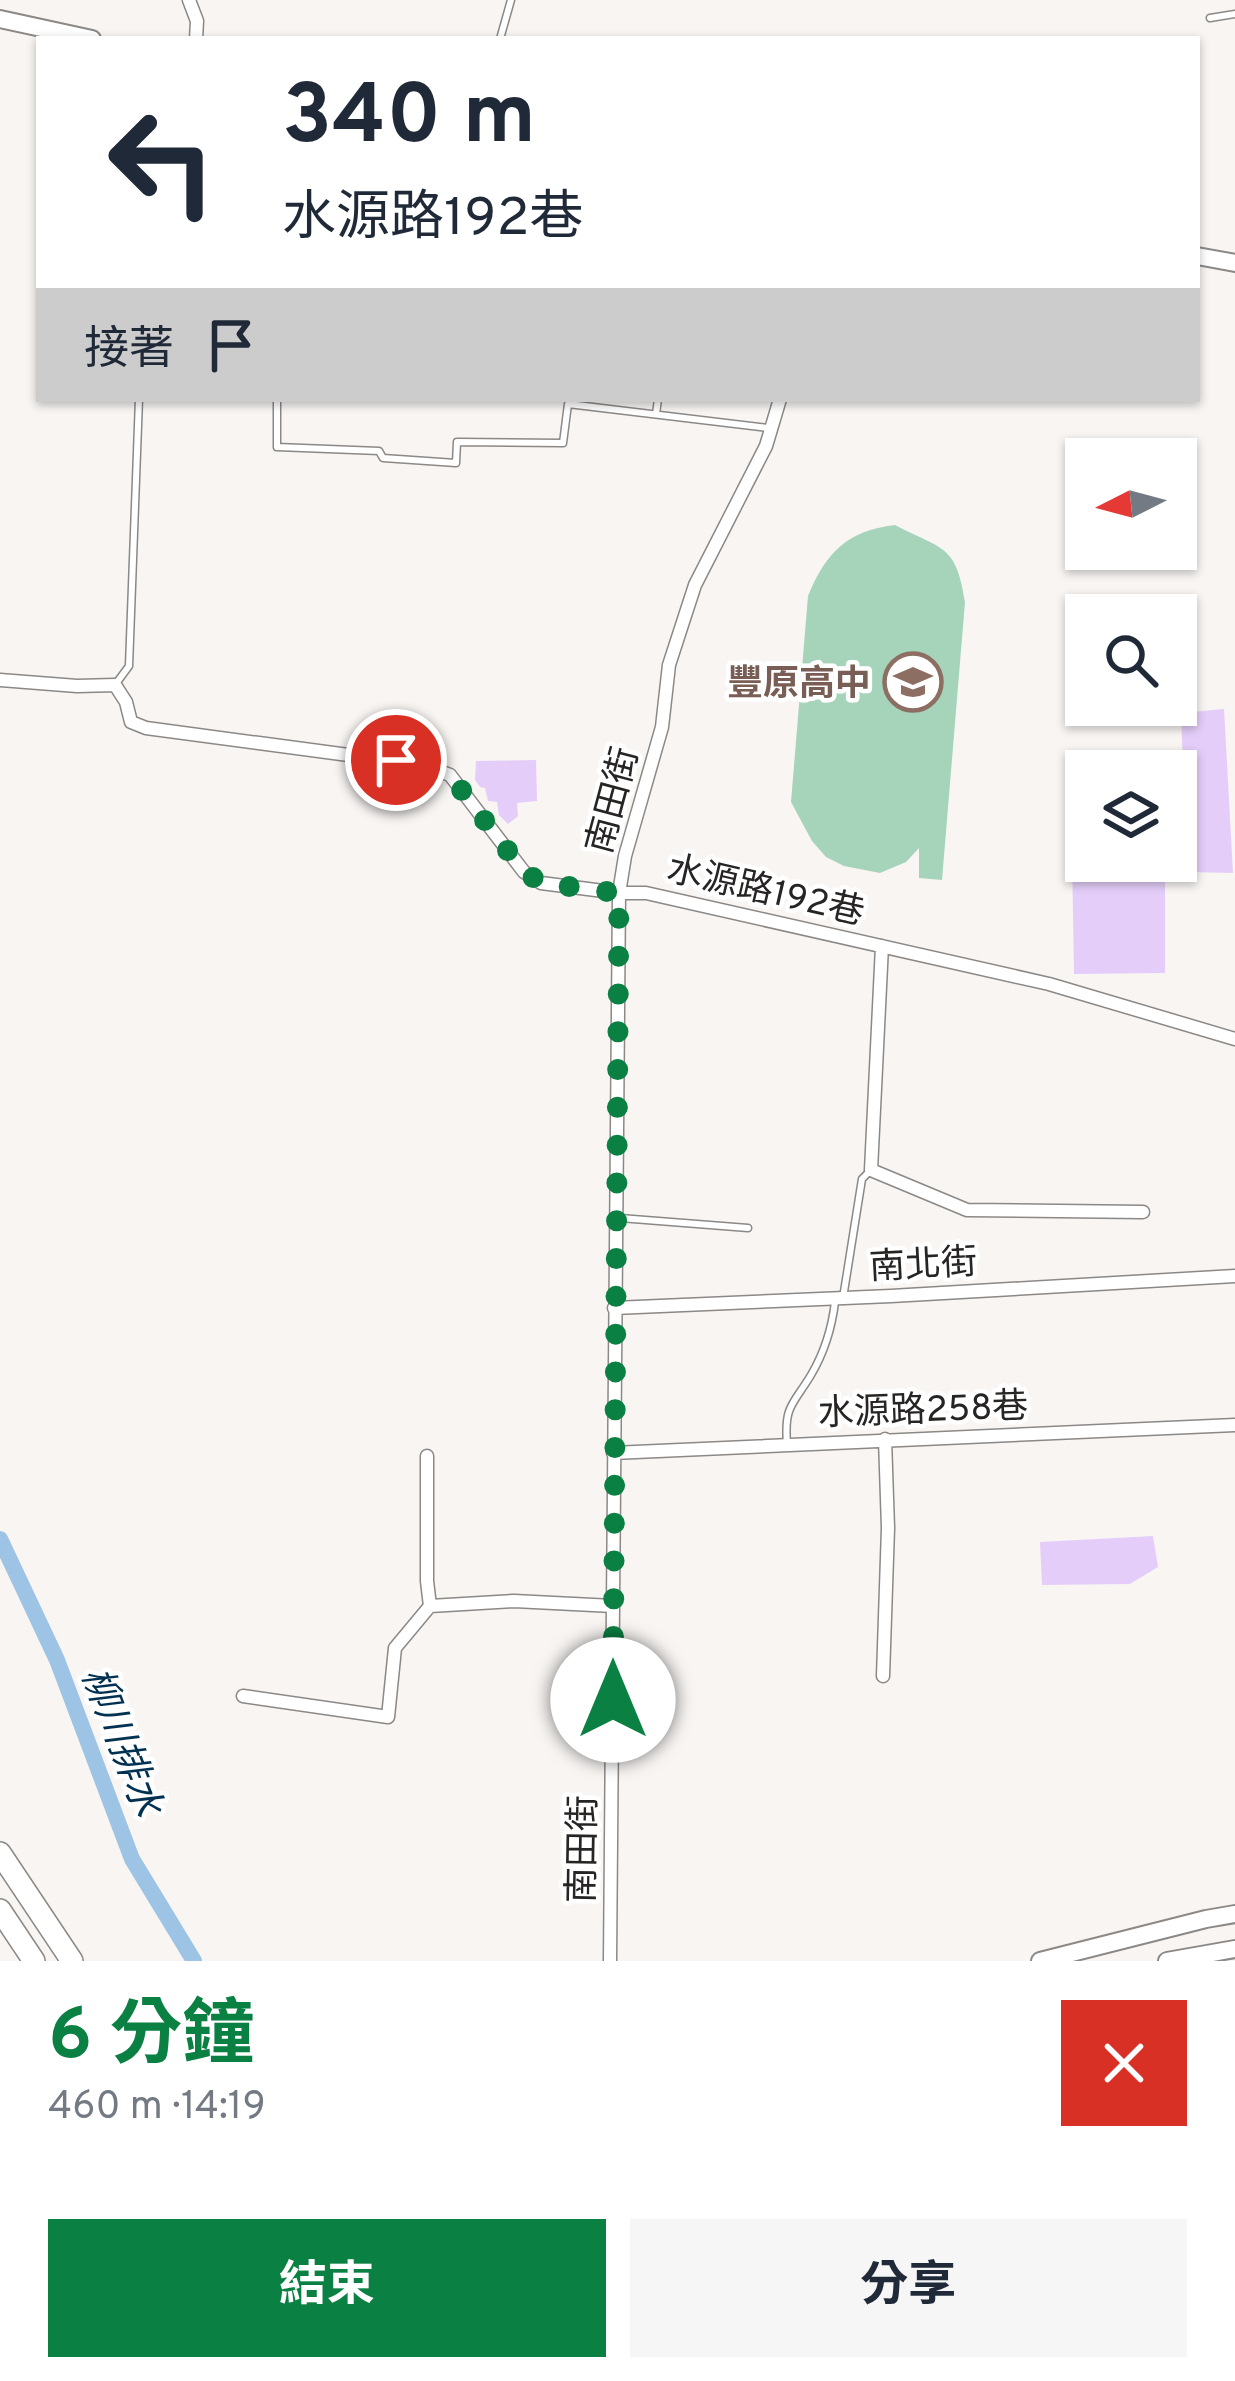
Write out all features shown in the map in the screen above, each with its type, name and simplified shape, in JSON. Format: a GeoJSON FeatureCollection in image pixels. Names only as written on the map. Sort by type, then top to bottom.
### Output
{"type":"FeatureCollection","features":[{"type":"Feature","properties":{"kind":"main road"},"geometry":{"type":"LineString","coordinates":[[0,1853],[72,1961]]}},
{"type":"Feature","properties":{"kind":"main road"},"geometry":{"type":"LineString","coordinates":[[0,1910],[34,1961]]}},
{"type":"Feature","properties":{"kind":"street"},"geometry":{"type":"LineString","coordinates":[[189,0],[197,21],[196,36]]}},
{"type":"Feature","properties":{"kind":"street"},"geometry":{"type":"LineString","coordinates":[[0,19],[78,36]]}},
{"type":"Feature","properties":{"kind":"street"},"geometry":{"type":"LineString","coordinates":[[1200,257],[1235,263]]}},
{"type":"Feature","properties":{"kind":"street","name":"南田街"},"geometry":{"type":"LineString","coordinates":[[610,1954],[619,893],[662,728],[669,665],[695,585],[742,495],[779,402]]}},
{"type":"Feature","properties":{"kind":"street"},"geometry":{"type":"LineString","coordinates":[[0,680],[115,685]]}},
{"type":"Feature","properties":{"kind":"street","name":"水源路192巷"},"geometry":{"type":"LineString","coordinates":[[115,685],[131,722],[146,728],[368,755],[450,775],[524,872],[542,883],[646,892],[1049,984],[1235,1039]]}},
{"type":"Feature","properties":{"kind":"street","name":"水源路192巷"},"geometry":{"type":"LineString","coordinates":[[871,1170],[882,946]]}},
{"type":"Feature","properties":{"kind":"street"},"geometry":{"type":"LineString","coordinates":[[871,1170],[968,1210],[1143,1212]]}},
{"type":"Feature","properties":{"kind":"street","name":"南北街"},"geometry":{"type":"LineString","coordinates":[[614,1308],[1235,1276]]}},
{"type":"Feature","properties":{"kind":"street","name":"水源路258巷"},"geometry":{"type":"LineString","coordinates":[[613,1454],[1235,1425]]}},
{"type":"Feature","properties":{"kind":"street"},"geometry":{"type":"LineString","coordinates":[[883,1676],[888,1528],[885,1439]]}},
{"type":"Feature","properties":{"kind":"street"},"geometry":{"type":"LineString","coordinates":[[243,1696],[388,1717],[395,1648],[430,1606],[427,1456]]}},
{"type":"Feature","properties":{"kind":"street"},"geometry":{"type":"LineString","coordinates":[[430,1606],[514,1601],[613,1606]]}},
{"type":"Feature","properties":{"kind":"street"},"geometry":{"type":"LineString","coordinates":[[1040,1961],[1235,1914]]}},
{"type":"Feature","properties":{"kind":"street"},"geometry":{"type":"LineString","coordinates":[[1167,1961],[1235,1949]]}},
{"type":"Feature","properties":{"kind":"street"},"geometry":{"type":"LineString","coordinates":[[599,1961],[610,1954]]}},
{"type":"Feature","properties":{"kind":"lane"},"geometry":{"type":"LineString","coordinates":[[501,36],[511,0]]}},
{"type":"Feature","properties":{"kind":"lane"},"geometry":{"type":"LineString","coordinates":[[1210,18],[1235,14]]}},
{"type":"Feature","properties":{"kind":"lane"},"geometry":{"type":"LineString","coordinates":[[115,685],[129,666],[139,402]]}},
{"type":"Feature","properties":{"kind":"lane"},"geometry":{"type":"LineString","coordinates":[[277,402],[277,447],[379,451],[382,458],[456,463],[458,442],[563,443],[568,404],[771,429]]}},
{"type":"Feature","properties":{"kind":"lane"},"geometry":{"type":"LineString","coordinates":[[656,414],[658,402]]}},
{"type":"Feature","properties":{"kind":"lane","name":"水源路192巷"},"geometry":{"type":"LineString","coordinates":[[787,1444],[788,1409],[821,1355],[839,1298],[862,1180],[871,1170]]}},
{"type":"Feature","properties":{"kind":"lane"},"geometry":{"type":"LineString","coordinates":[[615,1218],[748,1228]]}},
{"type":"Feature","properties":{"kind":"green space"},"geometry":{"type":"Polygon","coordinates":[[[895,525],[951,558],[965,602],[942,880],[919,878],[919,848],[906,862],[880,873],[826,857],[791,802],[808,596],[840,547],[863,533],[895,525]]]}},
{"type":"Feature","properties":{"kind":"building"},"geometry":{"type":"Polygon","coordinates":[[[1224,709],[1233,873],[1197,872],[1197,750],[1182,750],[1181,726],[1197,726],[1197,712],[1224,709]]]}},
{"type":"Feature","properties":{"kind":"building"},"geometry":{"type":"Polygon","coordinates":[[[536,760],[537,801],[517,803],[518,816],[508,824],[499,815],[497,802],[488,801],[485,788],[475,780],[476,761],[536,760]]]}},
{"type":"Feature","properties":{"kind":"building"},"geometry":{"type":"Polygon","coordinates":[[[1072,882],[1165,882],[1165,973],[1074,974],[1072,882]]]}},
{"type":"Feature","properties":{"kind":"building"},"geometry":{"type":"Polygon","coordinates":[[[1153,1536],[1158,1567],[1130,1584],[1042,1585],[1040,1542],[1153,1536]]]}},
{"type":"Feature","properties":{"kind":"waterway","name":"柳川排水"},"geometry":{"type":"LineString","coordinates":[[0,1539],[57,1660],[132,1859],[194,1961]]}},
{"type":"Feature","properties":{"kind":"place","name":"豐原高中"},"geometry":{"type":"Point","coordinates":[913,682]}},
{"type":"Feature","properties":{"kind":"route"},"geometry":{"type":"LineString","coordinates":[[396,760],[450,775],[524,872],[542,883],[619,893],[613,1700]]}}]}
